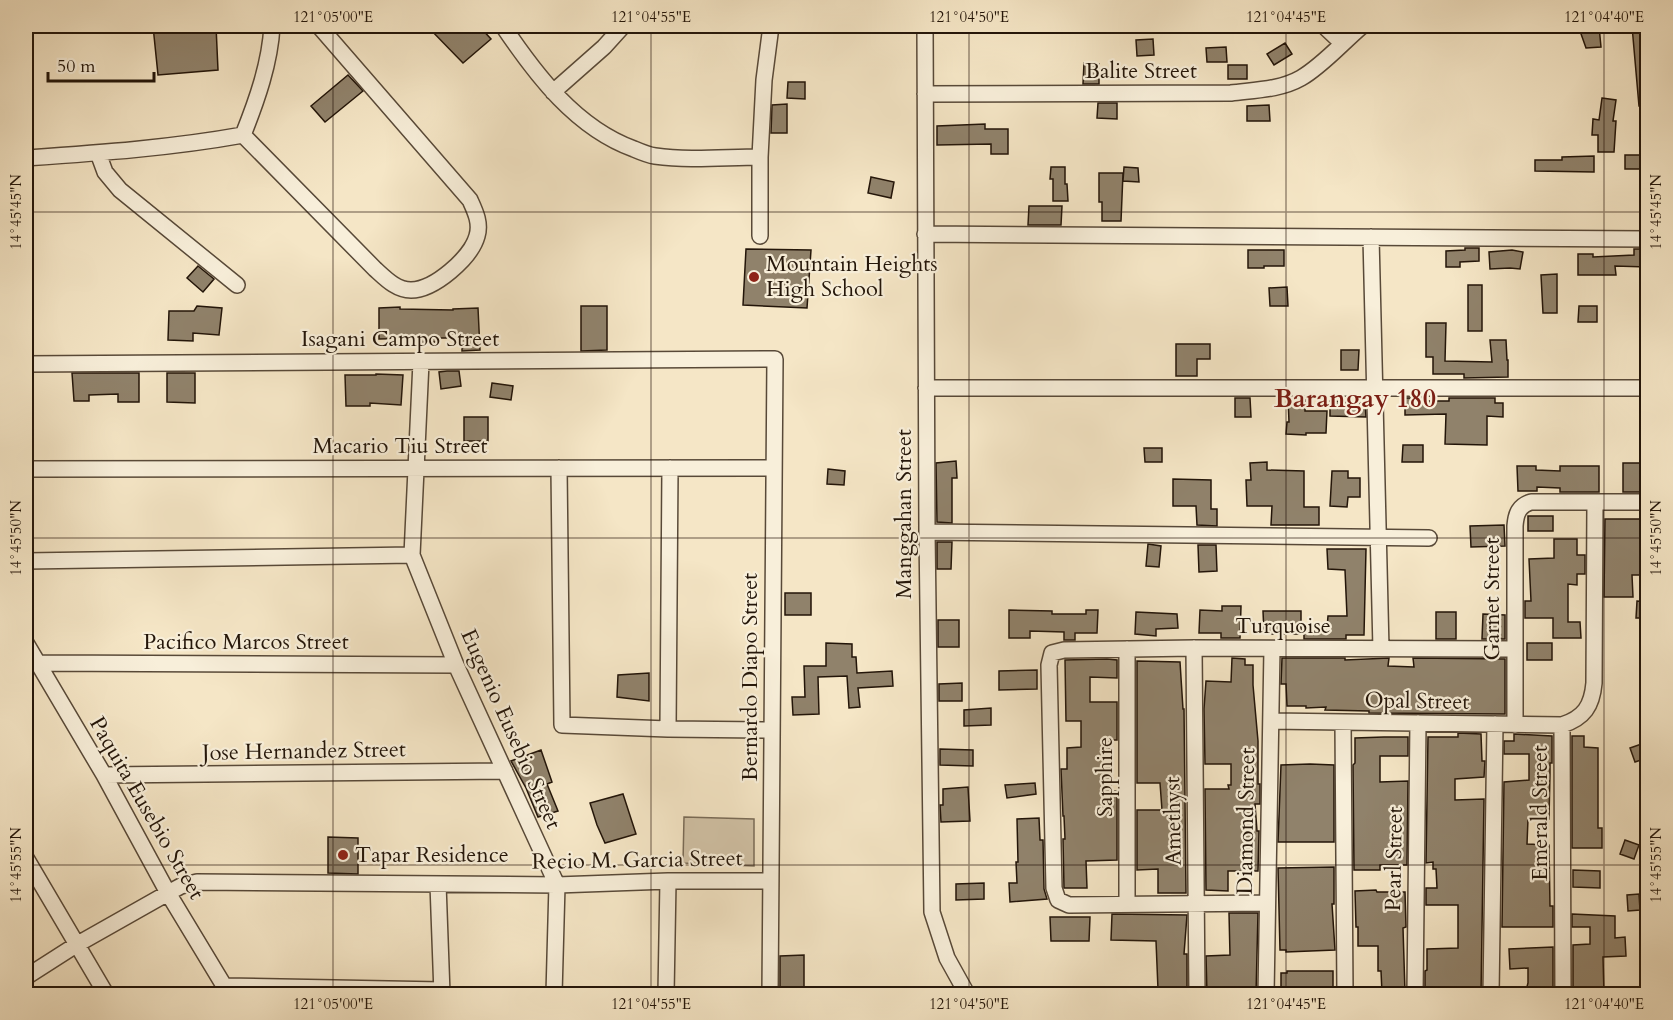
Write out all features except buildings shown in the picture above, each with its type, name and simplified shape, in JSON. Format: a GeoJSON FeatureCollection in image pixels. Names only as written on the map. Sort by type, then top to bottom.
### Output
{"type":"FeatureCollection","features":[{"type":"Feature","properties":{"kind":"street"},"geometry":{"type":"LineString","coordinates":[[243,135],[257,99],[272,26]]}},
{"type":"Feature","properties":{"kind":"street"},"geometry":{"type":"LineString","coordinates":[[243,135],[375,269],[394,285],[410,290],[427,287],[448,274],[467,255],[477,236],[477,218],[470,200],[319,26]]}},
{"type":"Feature","properties":{"kind":"street"},"geometry":{"type":"LineString","coordinates":[[503,26],[553,92],[582,120],[618,144],[652,156],[760,157]]}},
{"type":"Feature","properties":{"kind":"street"},"geometry":{"type":"LineString","coordinates":[[553,92],[604,47],[623,26]]}},
{"type":"Feature","properties":{"kind":"street"},"geometry":{"type":"LineString","coordinates":[[760,236],[760,157],[764,80],[771,26]]}},
{"type":"Feature","properties":{"kind":"street","name":"Manggahan Street"},"geometry":{"type":"LineString","coordinates":[[925,26],[927,532],[932,912],[947,958],[967,994]]}},
{"type":"Feature","properties":{"kind":"street"},"geometry":{"type":"LineString","coordinates":[[1324,26],[1342,42]]}},
{"type":"Feature","properties":{"kind":"street","name":"Balite Street"},"geometry":{"type":"LineString","coordinates":[[925,94],[1231,93],[1271,88],[1300,79],[1362,26]]}},
{"type":"Feature","properties":{"kind":"street"},"geometry":{"type":"LineString","coordinates":[[26,158],[206,142],[243,135]]}},
{"type":"Feature","properties":{"kind":"street"},"geometry":{"type":"LineString","coordinates":[[98,153],[105,172],[120,190],[237,285]]}},
{"type":"Feature","properties":{"kind":"street"},"geometry":{"type":"LineString","coordinates":[[925,234],[1647,239]]}},
{"type":"Feature","properties":{"kind":"street"},"geometry":{"type":"LineString","coordinates":[[1371,237],[1381,649]]}},
{"type":"Feature","properties":{"kind":"street","name":"Isagani Campo Street"},"geometry":{"type":"LineString","coordinates":[[26,364],[775,359]]}},
{"type":"Feature","properties":{"kind":"street","name":"Bernardo Diapo Street"},"geometry":{"type":"LineString","coordinates":[[770,994],[775,359]]}},
{"type":"Feature","properties":{"kind":"street","name":"Eugenio Eusebio Street"},"geometry":{"type":"LineString","coordinates":[[421,362],[412,555],[456,666],[557,885],[554,994]]}},
{"type":"Feature","properties":{"kind":"street"},"geometry":{"type":"LineString","coordinates":[[926,388],[1647,388]]}},
{"type":"Feature","properties":{"kind":"street"},"geometry":{"type":"LineString","coordinates":[[559,468],[562,725],[772,730]]}},
{"type":"Feature","properties":{"kind":"street"},"geometry":{"type":"LineString","coordinates":[[668,729],[670,468]]}},
{"type":"Feature","properties":{"kind":"street","name":"Macario Tiu Street"},"geometry":{"type":"LineString","coordinates":[[26,469],[774,468]]}},
{"type":"Feature","properties":{"kind":"street"},"geometry":{"type":"LineString","coordinates":[[1595,502],[1647,501]]}},
{"type":"Feature","properties":{"kind":"street","name":"Garnet Street"},"geometry":{"type":"LineString","coordinates":[[1515,725],[1515,517],[1519,509],[1531,502],[1595,502]]}},
{"type":"Feature","properties":{"kind":"street","name":"Emerald Street"},"geometry":{"type":"LineString","coordinates":[[1563,994],[1562,725],[1575,721],[1586,711],[1593,696],[1595,502]]}},
{"type":"Feature","properties":{"kind":"street"},"geometry":{"type":"LineString","coordinates":[[927,532],[1429,538]]}},
{"type":"Feature","properties":{"kind":"street"},"geometry":{"type":"LineString","coordinates":[[26,561],[412,555]]}},
{"type":"Feature","properties":{"kind":"street","name":"Paquita Eusebio Street"},"geometry":{"type":"LineString","coordinates":[[26,643],[104,776],[168,893],[227,990]]}},
{"type":"Feature","properties":{"kind":"street","name":"Turquoise"},"geometry":{"type":"LineString","coordinates":[[1127,904],[1070,905],[1058,900],[1054,888],[1049,665],[1052,654],[1064,650],[1194,648],[1515,649]]}},
{"type":"Feature","properties":{"kind":"street","name":"Amethyst"},"geometry":{"type":"LineString","coordinates":[[1194,648],[1197,994]]}},
{"type":"Feature","properties":{"kind":"street","name":"Sapphire"},"geometry":{"type":"LineString","coordinates":[[1127,649],[1127,904]]}},
{"type":"Feature","properties":{"kind":"street","name":"Diamond Street"},"geometry":{"type":"LineString","coordinates":[[1266,994],[1272,649]]}},
{"type":"Feature","properties":{"kind":"street","name":"Pacifico Marcos Street"},"geometry":{"type":"LineString","coordinates":[[37,663],[456,666]]}},
{"type":"Feature","properties":{"kind":"street","name":"Opal Street"},"geometry":{"type":"LineString","coordinates":[[1271,722],[1562,725]]}},
{"type":"Feature","properties":{"kind":"street"},"geometry":{"type":"LineString","coordinates":[[1343,722],[1346,994]]}},
{"type":"Feature","properties":{"kind":"street","name":"Pearl Street"},"geometry":{"type":"LineString","coordinates":[[1415,994],[1418,723]]}},
{"type":"Feature","properties":{"kind":"street"},"geometry":{"type":"LineString","coordinates":[[1491,994],[1494,724]]}},
{"type":"Feature","properties":{"kind":"street","name":"Jose Hernandez Street"},"geometry":{"type":"LineString","coordinates":[[104,776],[505,771]]}},
{"type":"Feature","properties":{"kind":"street"},"geometry":{"type":"LineString","coordinates":[[26,858],[106,994]]}},
{"type":"Feature","properties":{"kind":"street"},"geometry":{"type":"LineString","coordinates":[[666,994],[668,881]]}},
{"type":"Feature","properties":{"kind":"street","name":"Recio M. Garcia Street"},"geometry":{"type":"LineString","coordinates":[[26,977],[76,945],[168,893],[181,886],[197,882],[557,885],[668,881],[771,881]]}},
{"type":"Feature","properties":{"kind":"street"},"geometry":{"type":"LineString","coordinates":[[227,990],[442,992],[438,884]]}},
{"type":"Feature","properties":{"kind":"street"},"geometry":{"type":"LineString","coordinates":[[1127,904],[1267,903]]}},
{"type":"Feature","properties":{"kind":"shaded area"},"geometry":{"type":"Polygon","coordinates":[[[684,817],[754,819],[754,866],[683,863],[684,817]]]}},
{"type":"Feature","properties":{"kind":"place","name":"Mountain Heights High School"},"geometry":{"type":"Point","coordinates":[754,277]}},
{"type":"Feature","properties":{"kind":"place","name":"Tapar Residence"},"geometry":{"type":"Point","coordinates":[343,855]}},
{"type":"Feature","properties":{"kind":"district","name":"Barangay 180"},"geometry":{"type":"Point","coordinates":[1355,398]}}]}
